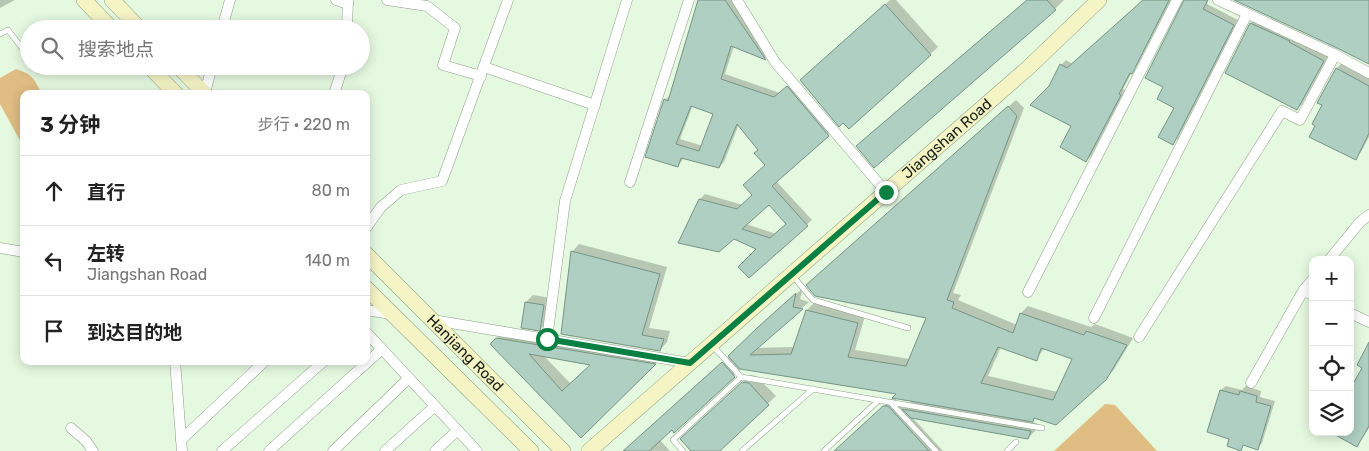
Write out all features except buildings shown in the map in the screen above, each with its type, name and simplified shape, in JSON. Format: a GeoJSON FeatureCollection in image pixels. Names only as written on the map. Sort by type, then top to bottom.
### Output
{"type":"FeatureCollection","features":[{"type":"Feature","properties":{"kind":"street"},"geometry":{"type":"LineString","coordinates":[[84,0],[103,20]]}},
{"type":"Feature","properties":{"kind":"street"},"geometry":{"type":"LineString","coordinates":[[112,0],[131,20]]}},
{"type":"Feature","properties":{"kind":"street"},"geometry":{"type":"LineString","coordinates":[[224,20],[230,0]]}},
{"type":"Feature","properties":{"kind":"street"},"geometry":{"type":"LineString","coordinates":[[336,0],[348,2],[347,20]]}},
{"type":"Feature","properties":{"kind":"street"},"geometry":{"type":"LineString","coordinates":[[387,0],[427,6],[455,28],[443,65],[482,72],[595,104]]}},
{"type":"Feature","properties":{"kind":"street"},"geometry":{"type":"LineString","coordinates":[[370,223],[382,207],[401,190],[442,181],[508,0]]}},
{"type":"Feature","properties":{"kind":"street"},"geometry":{"type":"LineString","coordinates":[[547,339],[566,201],[627,0]]}},
{"type":"Feature","properties":{"kind":"street"},"geometry":{"type":"LineString","coordinates":[[630,182],[689,0]]}},
{"type":"Feature","properties":{"kind":"street"},"geometry":{"type":"LineString","coordinates":[[737,0],[776,62],[886,192]]}},
{"type":"Feature","properties":{"kind":"street"},"geometry":{"type":"LineString","coordinates":[[1028,292],[1177,0]]}},
{"type":"Feature","properties":{"kind":"street"},"geometry":{"type":"LineString","coordinates":[[1218,0],[1369,73]]}},
{"type":"Feature","properties":{"kind":"street","name":"Jiangshan Road"},"geometry":{"type":"LineString","coordinates":[[589,451],[1029,68],[1092,2]]}},
{"type":"Feature","properties":{"kind":"street"},"geometry":{"type":"LineString","coordinates":[[1094,318],[1248,14]]}},
{"type":"Feature","properties":{"kind":"street"},"geometry":{"type":"LineString","coordinates":[[1139,337],[1282,111],[1300,120],[1335,55]]}},
{"type":"Feature","properties":{"kind":"street"},"geometry":{"type":"LineString","coordinates":[[158,75],[172,90]]}},
{"type":"Feature","properties":{"kind":"street"},"geometry":{"type":"LineString","coordinates":[[187,75],[202,90]]}},
{"type":"Feature","properties":{"kind":"street"},"geometry":{"type":"LineString","coordinates":[[206,90],[210,75]]}},
{"type":"Feature","properties":{"kind":"street"},"geometry":{"type":"LineString","coordinates":[[335,90],[340,75]]}},
{"type":"Feature","properties":{"kind":"street"},"geometry":{"type":"LineString","coordinates":[[1332,256],[1360,222],[1369,215]]}},
{"type":"Feature","properties":{"kind":"street"},"geometry":{"type":"LineString","coordinates":[[0,248],[20,251]]}},
{"type":"Feature","properties":{"kind":"street","name":"Hanjiang Road"},"geometry":{"type":"LineString","coordinates":[[370,258],[563,451]]}},
{"type":"Feature","properties":{"kind":"street"},"geometry":{"type":"LineString","coordinates":[[1251,383],[1303,291],[1309,284]]}},
{"type":"Feature","properties":{"kind":"street"},"geometry":{"type":"LineString","coordinates":[[1303,291],[1309,293]]}},
{"type":"Feature","properties":{"kind":"street","name":"Hanjiang Road"},"geometry":{"type":"LineString","coordinates":[[370,292],[531,451]]}},
{"type":"Feature","properties":{"kind":"street"},"geometry":{"type":"LineString","coordinates":[[370,311],[392,314]]}},
{"type":"Feature","properties":{"kind":"street"},"geometry":{"type":"LineString","coordinates":[[1354,315],[1369,322]]}},
{"type":"Feature","properties":{"kind":"street"},"geometry":{"type":"LineString","coordinates":[[432,320],[690,363]]}},
{"type":"Feature","properties":{"kind":"street"},"geometry":{"type":"LineString","coordinates":[[370,336],[477,451]]}},
{"type":"Feature","properties":{"kind":"street"},"geometry":{"type":"LineString","coordinates":[[370,360],[382,349]]}},
{"type":"Feature","properties":{"kind":"street"},"geometry":{"type":"LineString","coordinates":[[175,365],[182,446]]}},
{"type":"Feature","properties":{"kind":"street"},"geometry":{"type":"LineString","coordinates":[[182,446],[261,365]]}},
{"type":"Feature","properties":{"kind":"street"},"geometry":{"type":"LineString","coordinates":[[222,451],[319,365]]}},
{"type":"Feature","properties":{"kind":"street"},"geometry":{"type":"LineString","coordinates":[[269,451],[364,365]]}},
{"type":"Feature","properties":{"kind":"street"},"geometry":{"type":"LineString","coordinates":[[333,451],[409,378]]}},
{"type":"Feature","properties":{"kind":"street"},"geometry":{"type":"LineString","coordinates":[[385,451],[435,406]]}},
{"type":"Feature","properties":{"kind":"street"},"geometry":{"type":"LineString","coordinates":[[71,428],[86,441],[93,451]]}},
{"type":"Feature","properties":{"kind":"street"},"geometry":{"type":"LineString","coordinates":[[435,451],[458,430]]}},
{"type":"Feature","properties":{"kind":"lane"},"geometry":{"type":"LineString","coordinates":[[0,34],[8,30],[20,45]]}},
{"type":"Feature","properties":{"kind":"lane"},"geometry":{"type":"LineString","coordinates":[[791,275],[813,300],[908,328]]}},
{"type":"Feature","properties":{"kind":"lane"},"geometry":{"type":"LineString","coordinates":[[711,344],[742,377],[1042,428]]}},
{"type":"Feature","properties":{"kind":"lane"},"geometry":{"type":"LineString","coordinates":[[683,451],[673,440],[742,377]]}},
{"type":"Feature","properties":{"kind":"lane"},"geometry":{"type":"LineString","coordinates":[[742,451],[813,389]]}},
{"type":"Feature","properties":{"kind":"lane"},"geometry":{"type":"LineString","coordinates":[[824,451],[879,400]]}},
{"type":"Feature","properties":{"kind":"lane"},"geometry":{"type":"LineString","coordinates":[[891,402],[936,451]]}},
{"type":"Feature","properties":{"kind":"lane"},"geometry":{"type":"LineString","coordinates":[[1007,451],[1016,442]]}},
{"type":"Feature","properties":{"kind":"shaded area"},"geometry":{"type":"Polygon","coordinates":[[[16,69],[20,71],[20,75],[28,75],[32,78],[40,90],[20,90],[20,141],[0,104],[0,78],[16,69]]]}},
{"type":"Feature","properties":{"kind":"shaded area"},"geometry":{"type":"Polygon","coordinates":[[[1105,404],[1115,405],[1157,451],[1054,451],[1105,404]]]}},
{"type":"Feature","properties":{"kind":"route"},"geometry":{"type":"LineString","coordinates":[[547,339],[690,363],[886,192]]}}]}
